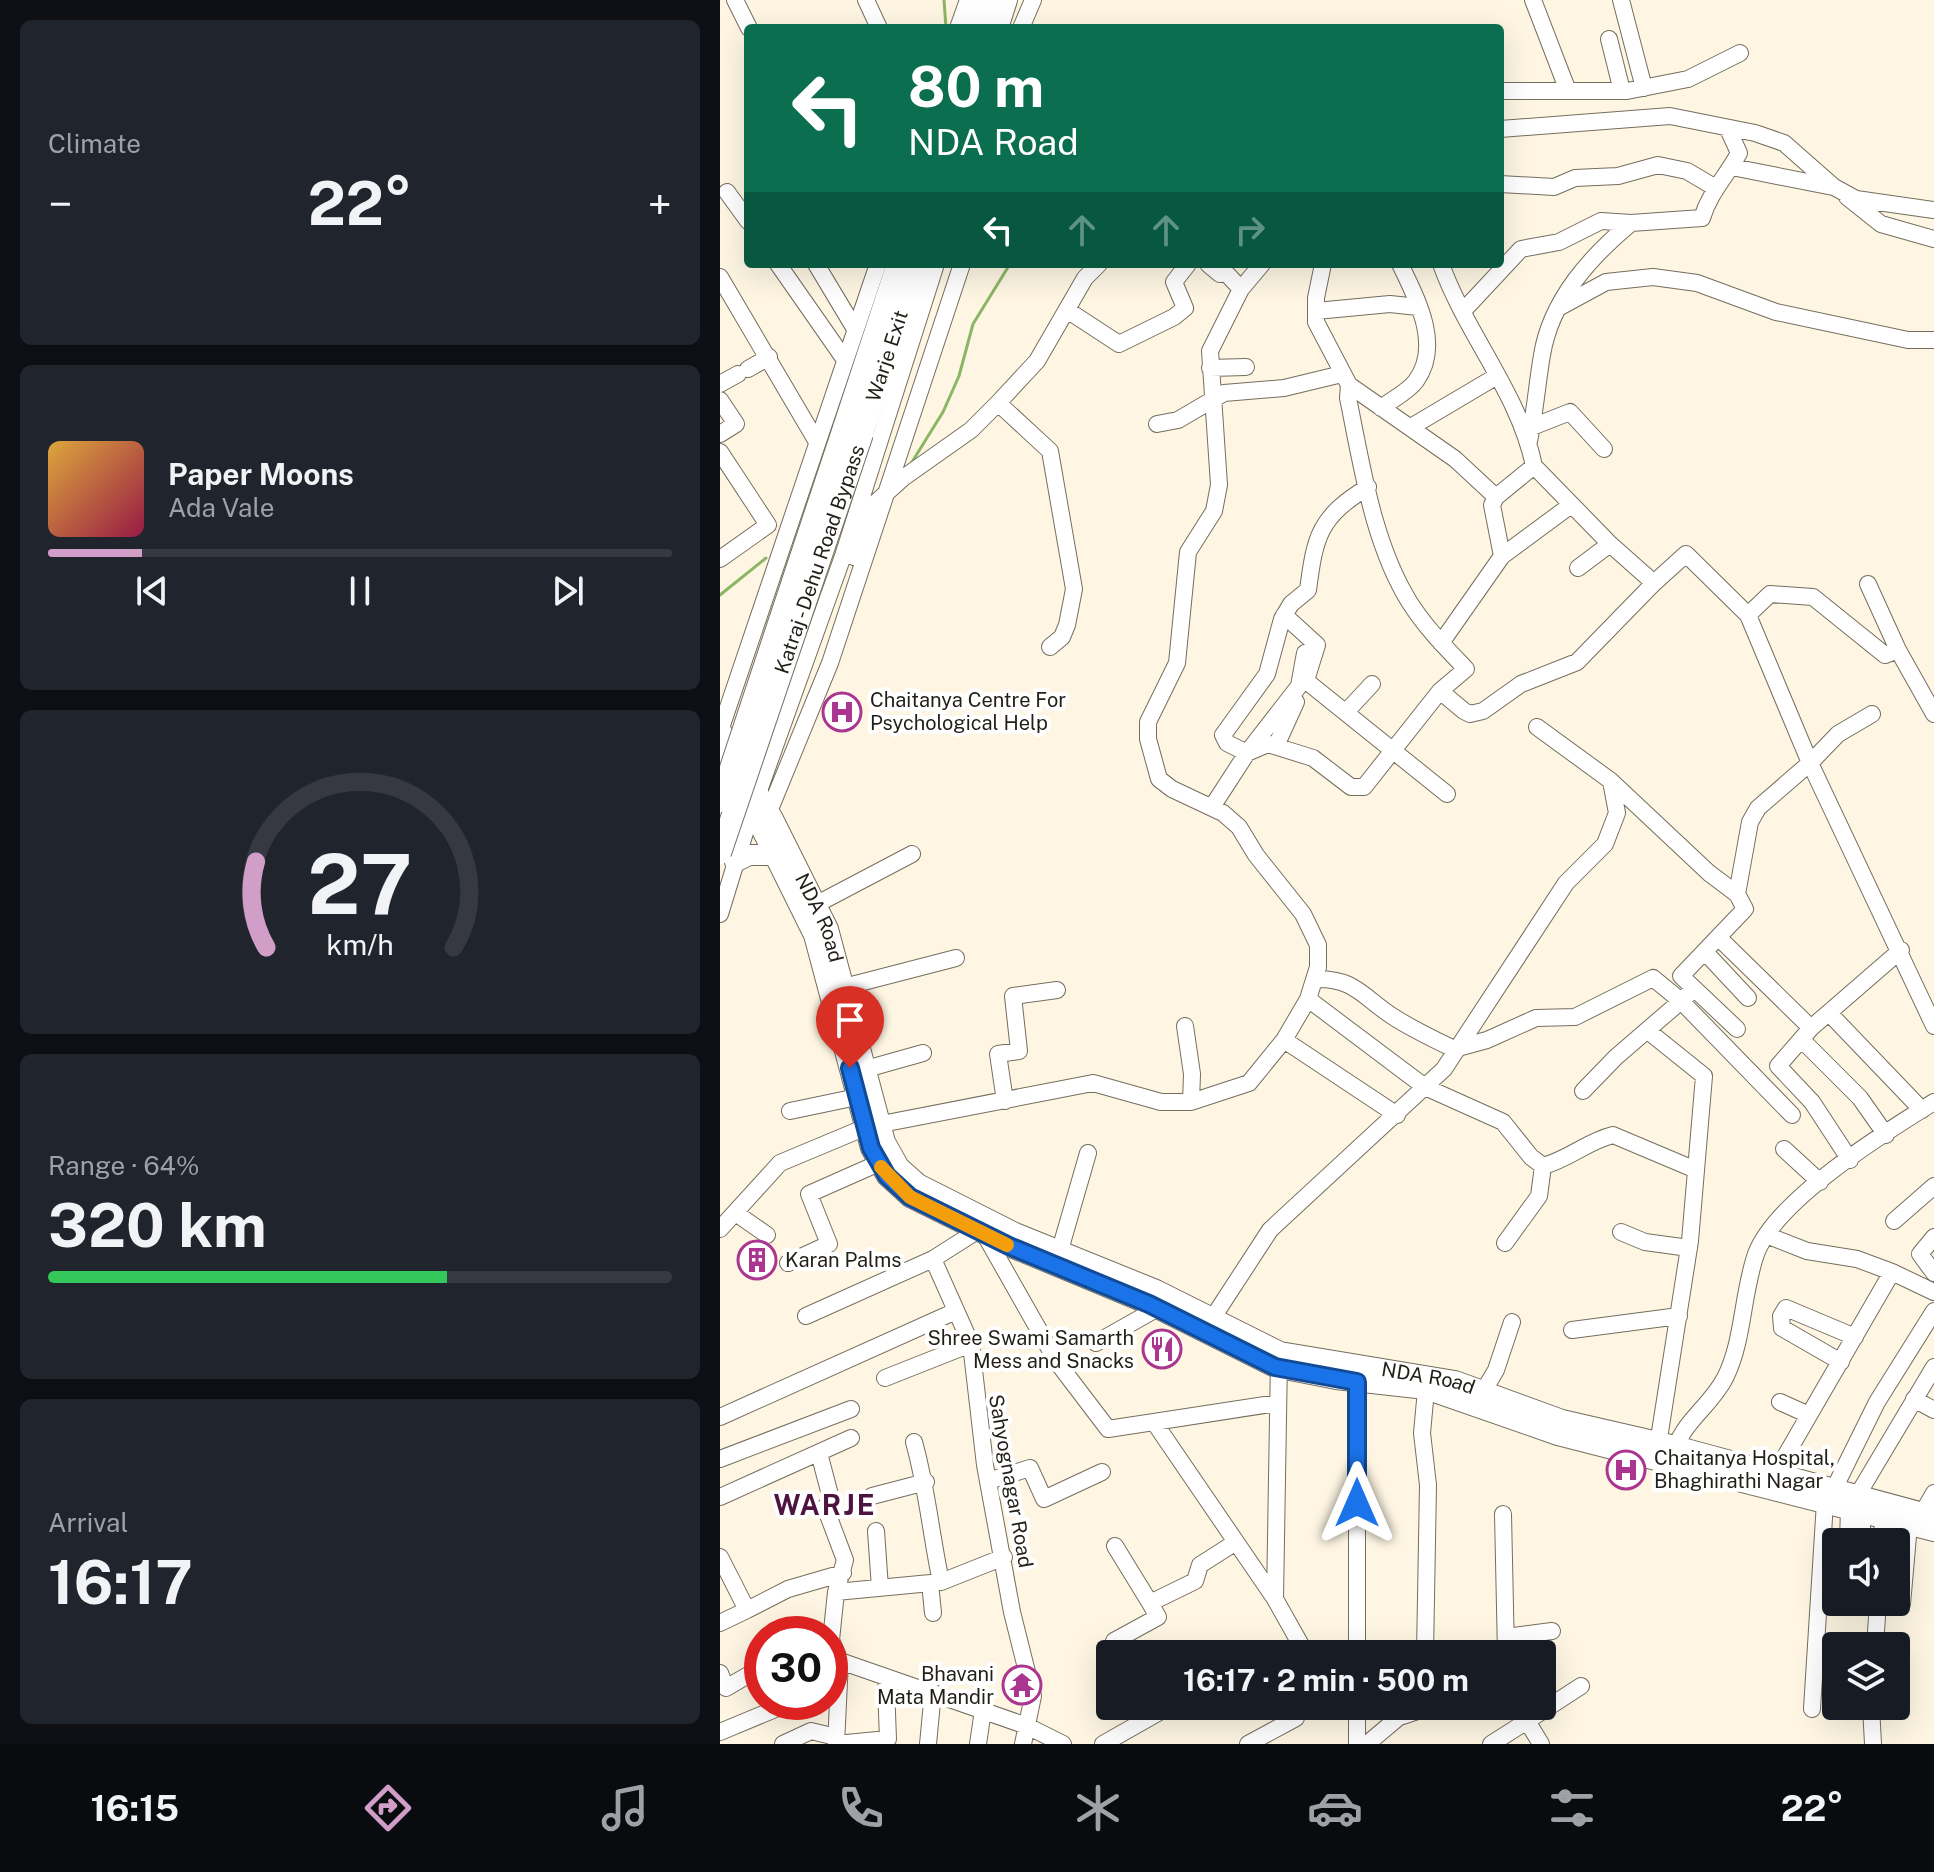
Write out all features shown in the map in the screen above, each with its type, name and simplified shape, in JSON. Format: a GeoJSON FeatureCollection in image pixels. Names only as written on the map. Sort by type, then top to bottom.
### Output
{"type":"FeatureCollection","features":[{"type":"Feature","properties":{"kind":"highway"},"geometry":{"type":"LineString","coordinates":[[976,24],[984,0]]}},
{"type":"Feature","properties":{"kind":"highway"},"geometry":{"type":"LineString","coordinates":[[998,24],[1006,0]]}},
{"type":"Feature","properties":{"kind":"highway","name":"Katraj - Dehu Road Bypass"},"geometry":{"type":"LineString","coordinates":[[728,858],[853,431],[897,268]]}},
{"type":"Feature","properties":{"kind":"highway","name":"Katraj - Dehu Road Bypass"},"geometry":{"type":"LineString","coordinates":[[720,801],[853,431],[916,268]]}},
{"type":"Feature","properties":{"kind":"main road","name":"NDA Road"},"geometry":{"type":"LineString","coordinates":[[720,730],[814,935],[857,1097],[907,1176],[983,1228],[1060,1250],[1156,1290],[1212,1319],[1279,1360],[1483,1392],[1665,1452],[1829,1495]]}},
{"type":"Feature","properties":{"kind":"main road","name":"NDA Road"},"geometry":{"type":"LineString","coordinates":[[720,759],[760,812],[817,904],[866,1069],[879,1163],[887,1176],[910,1197],[1279,1360],[1357,1382],[1427,1381],[1537,1429],[1775,1474],[1863,1509],[1925,1521]]}},
{"type":"Feature","properties":{"kind":"main road"},"geometry":{"type":"LineString","coordinates":[[728,858],[775,855]]}},
{"type":"Feature","properties":{"kind":"main road","name":"NDA Road"},"geometry":{"type":"LineString","coordinates":[[1863,1509],[1925,1521]]}},
{"type":"Feature","properties":{"kind":"street"},"geometry":{"type":"LineString","coordinates":[[735,0],[747,24]]}},
{"type":"Feature","properties":{"kind":"street"},"geometry":{"type":"LineString","coordinates":[[866,0],[877,24]]}},
{"type":"Feature","properties":{"kind":"street"},"geometry":{"type":"LineString","coordinates":[[959,24],[968,0]]}},
{"type":"Feature","properties":{"kind":"street"},"geometry":{"type":"LineString","coordinates":[[1023,24],[1033,0]]}},
{"type":"Feature","properties":{"kind":"street"},"geometry":{"type":"LineString","coordinates":[[1533,0],[1568,91]]}},
{"type":"Feature","properties":{"kind":"street"},"geometry":{"type":"LineString","coordinates":[[1621,0],[1644,88]]}},
{"type":"Feature","properties":{"kind":"street"},"geometry":{"type":"LineString","coordinates":[[1609,39],[1622,91]]}},
{"type":"Feature","properties":{"kind":"street"},"geometry":{"type":"LineString","coordinates":[[1504,91],[1622,91],[1644,88],[1688,79],[1740,53]]}},
{"type":"Feature","properties":{"kind":"street"},"geometry":{"type":"LineString","coordinates":[[1504,129],[1670,116],[1784,143],[1881,224],[1934,239]]}},
{"type":"Feature","properties":{"kind":"street"},"geometry":{"type":"LineString","coordinates":[[1504,267],[1521,249],[1559,242],[1601,221],[1631,223],[1702,218],[1714,187],[1732,167],[1739,153],[1728,129]]}},
{"type":"Feature","properties":{"kind":"street"},"geometry":{"type":"LineString","coordinates":[[1504,184],[1554,187],[1575,178],[1618,176],[1658,165],[1687,171],[1714,187]]}},
{"type":"Feature","properties":{"kind":"street"},"geometry":{"type":"LineString","coordinates":[[1732,167],[1934,210]]}},
{"type":"Feature","properties":{"kind":"street"},"geometry":{"type":"LineString","coordinates":[[727,192],[744,211]]}},
{"type":"Feature","properties":{"kind":"street"},"geometry":{"type":"LineString","coordinates":[[1631,223],[1597,251],[1558,308],[1542,354],[1531,434],[1534,466],[1610,544],[1654,583]]}},
{"type":"Feature","properties":{"kind":"street"},"geometry":{"type":"LineString","coordinates":[[781,268],[845,360]]}},
{"type":"Feature","properties":{"kind":"street"},"geometry":{"type":"LineString","coordinates":[[818,268],[855,329]]}},
{"type":"Feature","properties":{"kind":"street","name":"Warje Exit"},"geometry":{"type":"LineString","coordinates":[[720,730],[877,268]]}},
{"type":"Feature","properties":{"kind":"street","name":"Warje Exit"},"geometry":{"type":"LineString","coordinates":[[720,914],[728,858],[760,812],[935,268]]}},
{"type":"Feature","properties":{"kind":"street"},"geometry":{"type":"LineString","coordinates":[[884,495],[961,268]]}},
{"type":"Feature","properties":{"kind":"street"},"geometry":{"type":"LineString","coordinates":[[760,812],[873,505],[971,430],[998,403],[1037,361],[1096,268]]}},
{"type":"Feature","properties":{"kind":"street"},"geometry":{"type":"LineString","coordinates":[[1067,310],[1119,344],[1174,317],[1185,308],[1174,282],[1185,268]]}},
{"type":"Feature","properties":{"kind":"street"},"geometry":{"type":"LineString","coordinates":[[1213,268],[1220,274],[1226,273],[1241,289]]}},
{"type":"Feature","properties":{"kind":"street"},"geometry":{"type":"LineString","coordinates":[[720,1229],[737,1214],[780,1163],[873,1125],[1093,1083],[1161,1102],[1191,1102],[1249,1083],[1284,1040],[1308,999],[1315,979],[1318,945],[1303,914],[1263,865],[1239,827],[1212,807],[1172,789],[1159,779],[1148,739],[1148,722],[1177,663],[1188,552],[1214,511],[1220,464],[1211,402],[1210,351],[1241,289],[1259,268]]}},
{"type":"Feature","properties":{"kind":"street"},"geometry":{"type":"LineString","coordinates":[[1247,753],[1258,746],[1276,746],[1313,758],[1358,788],[1364,787],[1440,691],[1466,669],[1409,602],[1394,570],[1368,487],[1346,380],[1318,327],[1316,311],[1322,268]]}},
{"type":"Feature","properties":{"kind":"street"},"geometry":{"type":"LineString","coordinates":[[1381,408],[1414,384],[1428,351],[1426,327],[1402,268]]}},
{"type":"Feature","properties":{"kind":"street"},"geometry":{"type":"LineString","coordinates":[[1443,268],[1497,376],[1531,434]]}},
{"type":"Feature","properties":{"kind":"street"},"geometry":{"type":"LineString","coordinates":[[1463,311],[1503,268]]}},
{"type":"Feature","properties":{"kind":"street"},"geometry":{"type":"LineString","coordinates":[[720,277],[817,442]]}},
{"type":"Feature","properties":{"kind":"street"},"geometry":{"type":"LineString","coordinates":[[1558,308],[1606,282],[1653,277],[1697,283],[1776,312],[1908,340],[1934,340]]}},
{"type":"Feature","properties":{"kind":"street"},"geometry":{"type":"LineString","coordinates":[[1316,311],[1390,304],[1418,307]]}},
{"type":"Feature","properties":{"kind":"street"},"geometry":{"type":"LineString","coordinates":[[720,384],[769,357]]}},
{"type":"Feature","properties":{"kind":"street"},"geometry":{"type":"LineString","coordinates":[[1210,368],[1246,367]]}},
{"type":"Feature","properties":{"kind":"street"},"geometry":{"type":"LineString","coordinates":[[1411,427],[1497,376]]}},
{"type":"Feature","properties":{"kind":"street"},"geometry":{"type":"LineString","coordinates":[[1157,424],[1178,420],[1224,393],[1346,380],[1455,459],[1496,497]]}},
{"type":"Feature","properties":{"kind":"street"},"geometry":{"type":"LineString","coordinates":[[720,400],[736,424],[720,434]]}},
{"type":"Feature","properties":{"kind":"street"},"geometry":{"type":"LineString","coordinates":[[998,403],[1050,451],[1074,589],[1067,625],[1062,637],[1050,647]]}},
{"type":"Feature","properties":{"kind":"street"},"geometry":{"type":"LineString","coordinates":[[1531,434],[1570,412],[1604,449]]}},
{"type":"Feature","properties":{"kind":"street"},"geometry":{"type":"LineString","coordinates":[[720,559],[768,525],[723,463]]}},
{"type":"Feature","properties":{"kind":"street"},"geometry":{"type":"LineString","coordinates":[[1502,556],[1492,505],[1496,497],[1534,466]]}},
{"type":"Feature","properties":{"kind":"street"},"geometry":{"type":"LineString","coordinates":[[1247,753],[1227,743],[1223,735],[1267,674],[1284,615],[1291,604],[1308,590],[1319,530],[1343,502],[1368,487]]}},
{"type":"Feature","properties":{"kind":"street"},"geometry":{"type":"LineString","coordinates":[[1441,643],[1502,556],[1571,505]]}},
{"type":"Feature","properties":{"kind":"street"},"geometry":{"type":"LineString","coordinates":[[1578,568],[1610,544]]}},
{"type":"Feature","properties":{"kind":"street"},"geometry":{"type":"LineString","coordinates":[[1440,691],[1470,714],[1483,711],[1521,684],[1577,662],[1686,554],[1748,615],[1810,763],[1901,950],[1934,1026]]}},
{"type":"Feature","properties":{"kind":"street"},"geometry":{"type":"LineString","coordinates":[[1868,584],[1898,650],[1934,714]]}},
{"type":"Feature","properties":{"kind":"street"},"geometry":{"type":"LineString","coordinates":[[1748,615],[1770,594],[1813,597],[1885,655],[1898,650]]}},
{"type":"Feature","properties":{"kind":"street"},"geometry":{"type":"LineString","coordinates":[[1276,746],[1317,645],[1284,615]]}},
{"type":"Feature","properties":{"kind":"street"},"geometry":{"type":"LineString","coordinates":[[1212,807],[1247,753],[1299,686],[1305,653]]}},
{"type":"Feature","properties":{"kind":"street"},"geometry":{"type":"LineString","coordinates":[[1305,680],[1395,748],[1447,794]]}},
{"type":"Feature","properties":{"kind":"street"},"geometry":{"type":"LineString","coordinates":[[1346,712],[1372,684]]}},
{"type":"Feature","properties":{"kind":"street"},"geometry":{"type":"LineString","coordinates":[[1737,894],[1750,822],[1758,808],[1838,734],[1872,714]]}},
{"type":"Feature","properties":{"kind":"street"},"geometry":{"type":"LineString","coordinates":[[1537,727],[1611,781],[1709,873],[1737,894],[1745,909],[1681,976],[1737,1029]]}},
{"type":"Feature","properties":{"kind":"street"},"geometry":{"type":"LineString","coordinates":[[1212,1319],[1270,1230],[1444,1069],[1454,1049],[1566,883],[1605,844],[1617,813],[1611,781]]}},
{"type":"Feature","properties":{"kind":"street"},"geometry":{"type":"LineString","coordinates":[[817,904],[912,854]]}},
{"type":"Feature","properties":{"kind":"street"},"geometry":{"type":"LineString","coordinates":[[1719,938],[1807,1034],[1886,1135]]}},
{"type":"Feature","properties":{"kind":"street"},"geometry":{"type":"LineString","coordinates":[[1850,1160],[1812,1102],[1778,1066],[1829,1013],[1901,950]]}},
{"type":"Feature","properties":{"kind":"street"},"geometry":{"type":"LineString","coordinates":[[1705,952],[1748,998]]}},
{"type":"Feature","properties":{"kind":"street"},"geometry":{"type":"LineString","coordinates":[[844,987],[956,958]]}},
{"type":"Feature","properties":{"kind":"street"},"geometry":{"type":"LineString","coordinates":[[1315,979],[1337,978],[1356,987],[1390,1015],[1454,1049],[1487,1040],[1536,1018],[1575,1017],[1653,978],[1681,1001],[1792,1115]]}},
{"type":"Feature","properties":{"kind":"street"},"geometry":{"type":"LineString","coordinates":[[1583,1091],[1694,989]]}},
{"type":"Feature","properties":{"kind":"street"},"geometry":{"type":"LineString","coordinates":[[1005,1101],[998,1054],[1019,1051],[1013,996],[1057,990]]}},
{"type":"Feature","properties":{"kind":"street"},"geometry":{"type":"LineString","coordinates":[[1308,999],[1425,1087],[1503,1122],[1531,1157],[1543,1166]]}},
{"type":"Feature","properties":{"kind":"street"},"geometry":{"type":"LineString","coordinates":[[1665,1452],[1711,1401],[1726,1377],[1756,1254],[1766,1235],[1789,1205],[1928,1106],[1829,1013]]}},
{"type":"Feature","properties":{"kind":"street"},"geometry":{"type":"LineString","coordinates":[[1185,1026],[1192,1074],[1191,1102]]}},
{"type":"Feature","properties":{"kind":"street"},"geometry":{"type":"LineString","coordinates":[[1648,1031],[1704,1076],[1689,1248],[1665,1452]]}},
{"type":"Feature","properties":{"kind":"street"},"geometry":{"type":"LineString","coordinates":[[1284,1040],[1397,1115]]}},
{"type":"Feature","properties":{"kind":"street"},"geometry":{"type":"LineString","coordinates":[[866,1069],[923,1053]]}},
{"type":"Feature","properties":{"kind":"street"},"geometry":{"type":"LineString","coordinates":[[790,1111],[857,1097]]}},
{"type":"Feature","properties":{"kind":"street"},"geometry":{"type":"LineString","coordinates":[[1543,1166],[1564,1160],[1599,1138],[1613,1135],[1696,1170]]}},
{"type":"Feature","properties":{"kind":"street"},"geometry":{"type":"LineString","coordinates":[[1784,1149],[1820,1182]]}},
{"type":"Feature","properties":{"kind":"street"},"geometry":{"type":"LineString","coordinates":[[1060,1250],[1088,1153]]}},
{"type":"Feature","properties":{"kind":"street"},"geometry":{"type":"LineString","coordinates":[[788,1263],[829,1244],[809,1194],[879,1163]]}},
{"type":"Feature","properties":{"kind":"street"},"geometry":{"type":"LineString","coordinates":[[1505,1243],[1539,1196],[1543,1166]]}},
{"type":"Feature","properties":{"kind":"street"},"geometry":{"type":"LineString","coordinates":[[1894,1221],[1934,1186]]}},
{"type":"Feature","properties":{"kind":"street"},"geometry":{"type":"LineString","coordinates":[[737,1214],[767,1235]]}},
{"type":"Feature","properties":{"kind":"street"},"geometry":{"type":"LineString","coordinates":[[806,1316],[933,1259],[983,1228],[1057,1362],[1108,1429],[1277,1403]]}},
{"type":"Feature","properties":{"kind":"street"},"geometry":{"type":"LineString","coordinates":[[1621,1232],[1645,1242],[1689,1248]]}},
{"type":"Feature","properties":{"kind":"street"},"geometry":{"type":"LineString","coordinates":[[1766,1235],[1807,1251],[1857,1259],[1934,1292]]}},
{"type":"Feature","properties":{"kind":"street"},"geometry":{"type":"LineString","coordinates":[[1934,1237],[1920,1254],[1934,1273]]}},
{"type":"Feature","properties":{"kind":"street","name":"Sahyognagar Road"},"geometry":{"type":"LineString","coordinates":[[933,1259],[971,1344],[988,1481],[1012,1612],[1033,1696],[1023,1744]]}},
{"type":"Feature","properties":{"kind":"street"},"geometry":{"type":"LineString","coordinates":[[1775,1474],[1892,1272]]}},
{"type":"Feature","properties":{"kind":"street"},"geometry":{"type":"LineString","coordinates":[[1096,1343],[1158,1308]]}},
{"type":"Feature","properties":{"kind":"street"},"geometry":{"type":"LineString","coordinates":[[1841,1362],[1782,1328],[1781,1316],[1786,1308],[1855,1337]]}},
{"type":"Feature","properties":{"kind":"street"},"geometry":{"type":"LineString","coordinates":[[720,1417],[956,1311]]}},
{"type":"Feature","properties":{"kind":"street"},"geometry":{"type":"LineString","coordinates":[[1812,1709],[1829,1495],[1877,1402],[1934,1311]]}},
{"type":"Feature","properties":{"kind":"street"},"geometry":{"type":"LineString","coordinates":[[1572,1330],[1679,1316]]}},
{"type":"Feature","properties":{"kind":"street"},"geometry":{"type":"LineString","coordinates":[[1483,1392],[1496,1370],[1512,1322]]}},
{"type":"Feature","properties":{"kind":"street"},"geometry":{"type":"LineString","coordinates":[[885,1378],[971,1344]]}},
{"type":"Feature","properties":{"kind":"street"},"geometry":{"type":"LineString","coordinates":[[1275,1599],[1279,1360]]}},
{"type":"Feature","properties":{"kind":"street"},"geometry":{"type":"LineString","coordinates":[[1854,1528],[1914,1399],[1933,1372]]}},
{"type":"Feature","properties":{"kind":"street"},"geometry":{"type":"LineString","coordinates":[[1425,1640],[1428,1485],[1422,1433],[1427,1381]]}},
{"type":"Feature","properties":{"kind":"street"},"geometry":{"type":"LineString","coordinates":[[1357,1382],[1357,1640]]}},
{"type":"Feature","properties":{"kind":"street"},"geometry":{"type":"LineString","coordinates":[[1914,1399],[1934,1410]]}},
{"type":"Feature","properties":{"kind":"street"},"geometry":{"type":"LineString","coordinates":[[1780,1402],[1809,1415]]}},
{"type":"Feature","properties":{"kind":"street"},"geometry":{"type":"LineString","coordinates":[[720,1459],[851,1409]]}},
{"type":"Feature","properties":{"kind":"street"},"geometry":{"type":"LineString","coordinates":[[1154,1422],[1275,1599],[1298,1640]]}},
{"type":"Feature","properties":{"kind":"street"},"geometry":{"type":"LineString","coordinates":[[720,1497],[851,1438]]}},
{"type":"Feature","properties":{"kind":"street"},"geometry":{"type":"LineString","coordinates":[[914,1442],[926,1482],[936,1583],[933,1613]]}},
{"type":"Feature","properties":{"kind":"street"},"geometry":{"type":"LineString","coordinates":[[819,1453],[827,1499],[845,1560],[833,1616]]}},
{"type":"Feature","properties":{"kind":"street"},"geometry":{"type":"LineString","coordinates":[[988,1481],[1030,1468],[1044,1499],[1102,1472]]}},
{"type":"Feature","properties":{"kind":"street"},"geometry":{"type":"LineString","coordinates":[[872,1496],[926,1482]]}},
{"type":"Feature","properties":{"kind":"street"},"geometry":{"type":"LineString","coordinates":[[1910,1575],[1934,1493]]}},
{"type":"Feature","properties":{"kind":"street"},"geometry":{"type":"LineString","coordinates":[[1862,1528],[1863,1509]]}},
{"type":"Feature","properties":{"kind":"street"},"geometry":{"type":"LineString","coordinates":[[1863,1509],[1874,1528]]}},
{"type":"Feature","properties":{"kind":"street"},"geometry":{"type":"LineString","coordinates":[[1503,1514],[1506,1640]]}},
{"type":"Feature","properties":{"kind":"street"},"geometry":{"type":"LineString","coordinates":[[876,1531],[880,1588]]}},
{"type":"Feature","properties":{"kind":"street"},"geometry":{"type":"LineString","coordinates":[[1150,1603],[1195,1581],[1200,1565],[1236,1542]]}},
{"type":"Feature","properties":{"kind":"street"},"geometry":{"type":"LineString","coordinates":[[1115,1546],[1158,1617],[1116,1640]]}},
{"type":"Feature","properties":{"kind":"street"},"geometry":{"type":"LineString","coordinates":[[720,1557],[747,1610]]}},
{"type":"Feature","properties":{"kind":"street"},"geometry":{"type":"LineString","coordinates":[[836,1592],[936,1583],[1004,1557]]}},
{"type":"Feature","properties":{"kind":"street"},"geometry":{"type":"LineString","coordinates":[[720,1623],[788,1589],[843,1573]]}},
{"type":"Feature","properties":{"kind":"street"},"geometry":{"type":"LineString","coordinates":[[1524,1640],[1552,1631]]}},
{"type":"Feature","properties":{"kind":"street"},"geometry":{"type":"LineString","coordinates":[[848,1664],[1027,1726],[1063,1744]]}},
{"type":"Feature","properties":{"kind":"street"},"geometry":{"type":"LineString","coordinates":[[720,1673],[726,1688],[744,1678]]}},
{"type":"Feature","properties":{"kind":"street"},"geometry":{"type":"LineString","coordinates":[[1556,1698],[1581,1686]]}},
{"type":"Feature","properties":{"kind":"street"},"geometry":{"type":"LineString","coordinates":[[783,1744],[811,1731],[836,1742],[888,1739],[886,1687]]}},
{"type":"Feature","properties":{"kind":"street"},"geometry":{"type":"LineString","coordinates":[[928,1744],[933,1692]]}},
{"type":"Feature","properties":{"kind":"street"},"geometry":{"type":"LineString","coordinates":[[978,1744],[983,1710]]}},
{"type":"Feature","properties":{"kind":"street"},"geometry":{"type":"LineString","coordinates":[[720,1732],[749,1720]]}},
{"type":"Feature","properties":{"kind":"street"},"geometry":{"type":"LineString","coordinates":[[836,1742],[837,1720]]}},
{"type":"Feature","properties":{"kind":"street"},"geometry":{"type":"LineString","coordinates":[[1103,1744],[1145,1720]]}},
{"type":"Feature","properties":{"kind":"street"},"geometry":{"type":"LineString","coordinates":[[1248,1744],[1292,1720]]}},
{"type":"Feature","properties":{"kind":"street"},"geometry":{"type":"LineString","coordinates":[[1357,1720],[1357,1744]]}},
{"type":"Feature","properties":{"kind":"street"},"geometry":{"type":"LineString","coordinates":[[1367,1744],[1396,1720]]}},
{"type":"Feature","properties":{"kind":"street"},"geometry":{"type":"LineString","coordinates":[[1491,1744],[1517,1720]]}},
{"type":"Feature","properties":{"kind":"street"},"geometry":{"type":"LineString","coordinates":[[1528,1720],[1541,1744]]}},
{"type":"Feature","properties":{"kind":"street"},"geometry":{"type":"LineString","coordinates":[[1872,1720],[1873,1744]]}},
{"type":"Feature","properties":{"kind":"waterway"},"geometry":{"type":"LineString","coordinates":[[944,0],[946,24]]}},
{"type":"Feature","properties":{"kind":"waterway"},"geometry":{"type":"LineString","coordinates":[[912,462],[943,412],[959,376],[973,324],[1008,268]]}},
{"type":"Feature","properties":{"kind":"waterway"},"geometry":{"type":"LineString","coordinates":[[720,595],[766,558]]}},
{"type":"Feature","properties":{"kind":"slow traffic"},"geometry":{"type":"LineString","coordinates":[[881,1167],[910,1197],[1007,1245]]}},
{"type":"Feature","properties":{"kind":"place","name":"Chaitanya Centre For Psychological Help"},"geometry":{"type":"Point","coordinates":[842,712]}},
{"type":"Feature","properties":{"kind":"place","name":"Karan Palms"},"geometry":{"type":"Point","coordinates":[757,1260]}},
{"type":"Feature","properties":{"kind":"place","name":"Shree Swami Samarth Mess and Snacks"},"geometry":{"type":"Point","coordinates":[1162,1349]}},
{"type":"Feature","properties":{"kind":"place","name":"Chaitanya Hospital, Bhaghirathi Nagar"},"geometry":{"type":"Point","coordinates":[1626,1470]}},
{"type":"Feature","properties":{"kind":"place","name":"Bhavani Mata Mandir"},"geometry":{"type":"Point","coordinates":[1022,1685]}},
{"type":"Feature","properties":{"kind":"district","name":"WARJE"},"geometry":{"type":"Point","coordinates":[825,1505]}},
{"type":"Feature","properties":{"kind":"route"},"geometry":{"type":"LineString","coordinates":[[850,1068],[871,1148],[887,1176],[910,1197],[1009,1246],[1149,1304],[1275,1367],[1357,1382],[1357,1503]]}}]}
